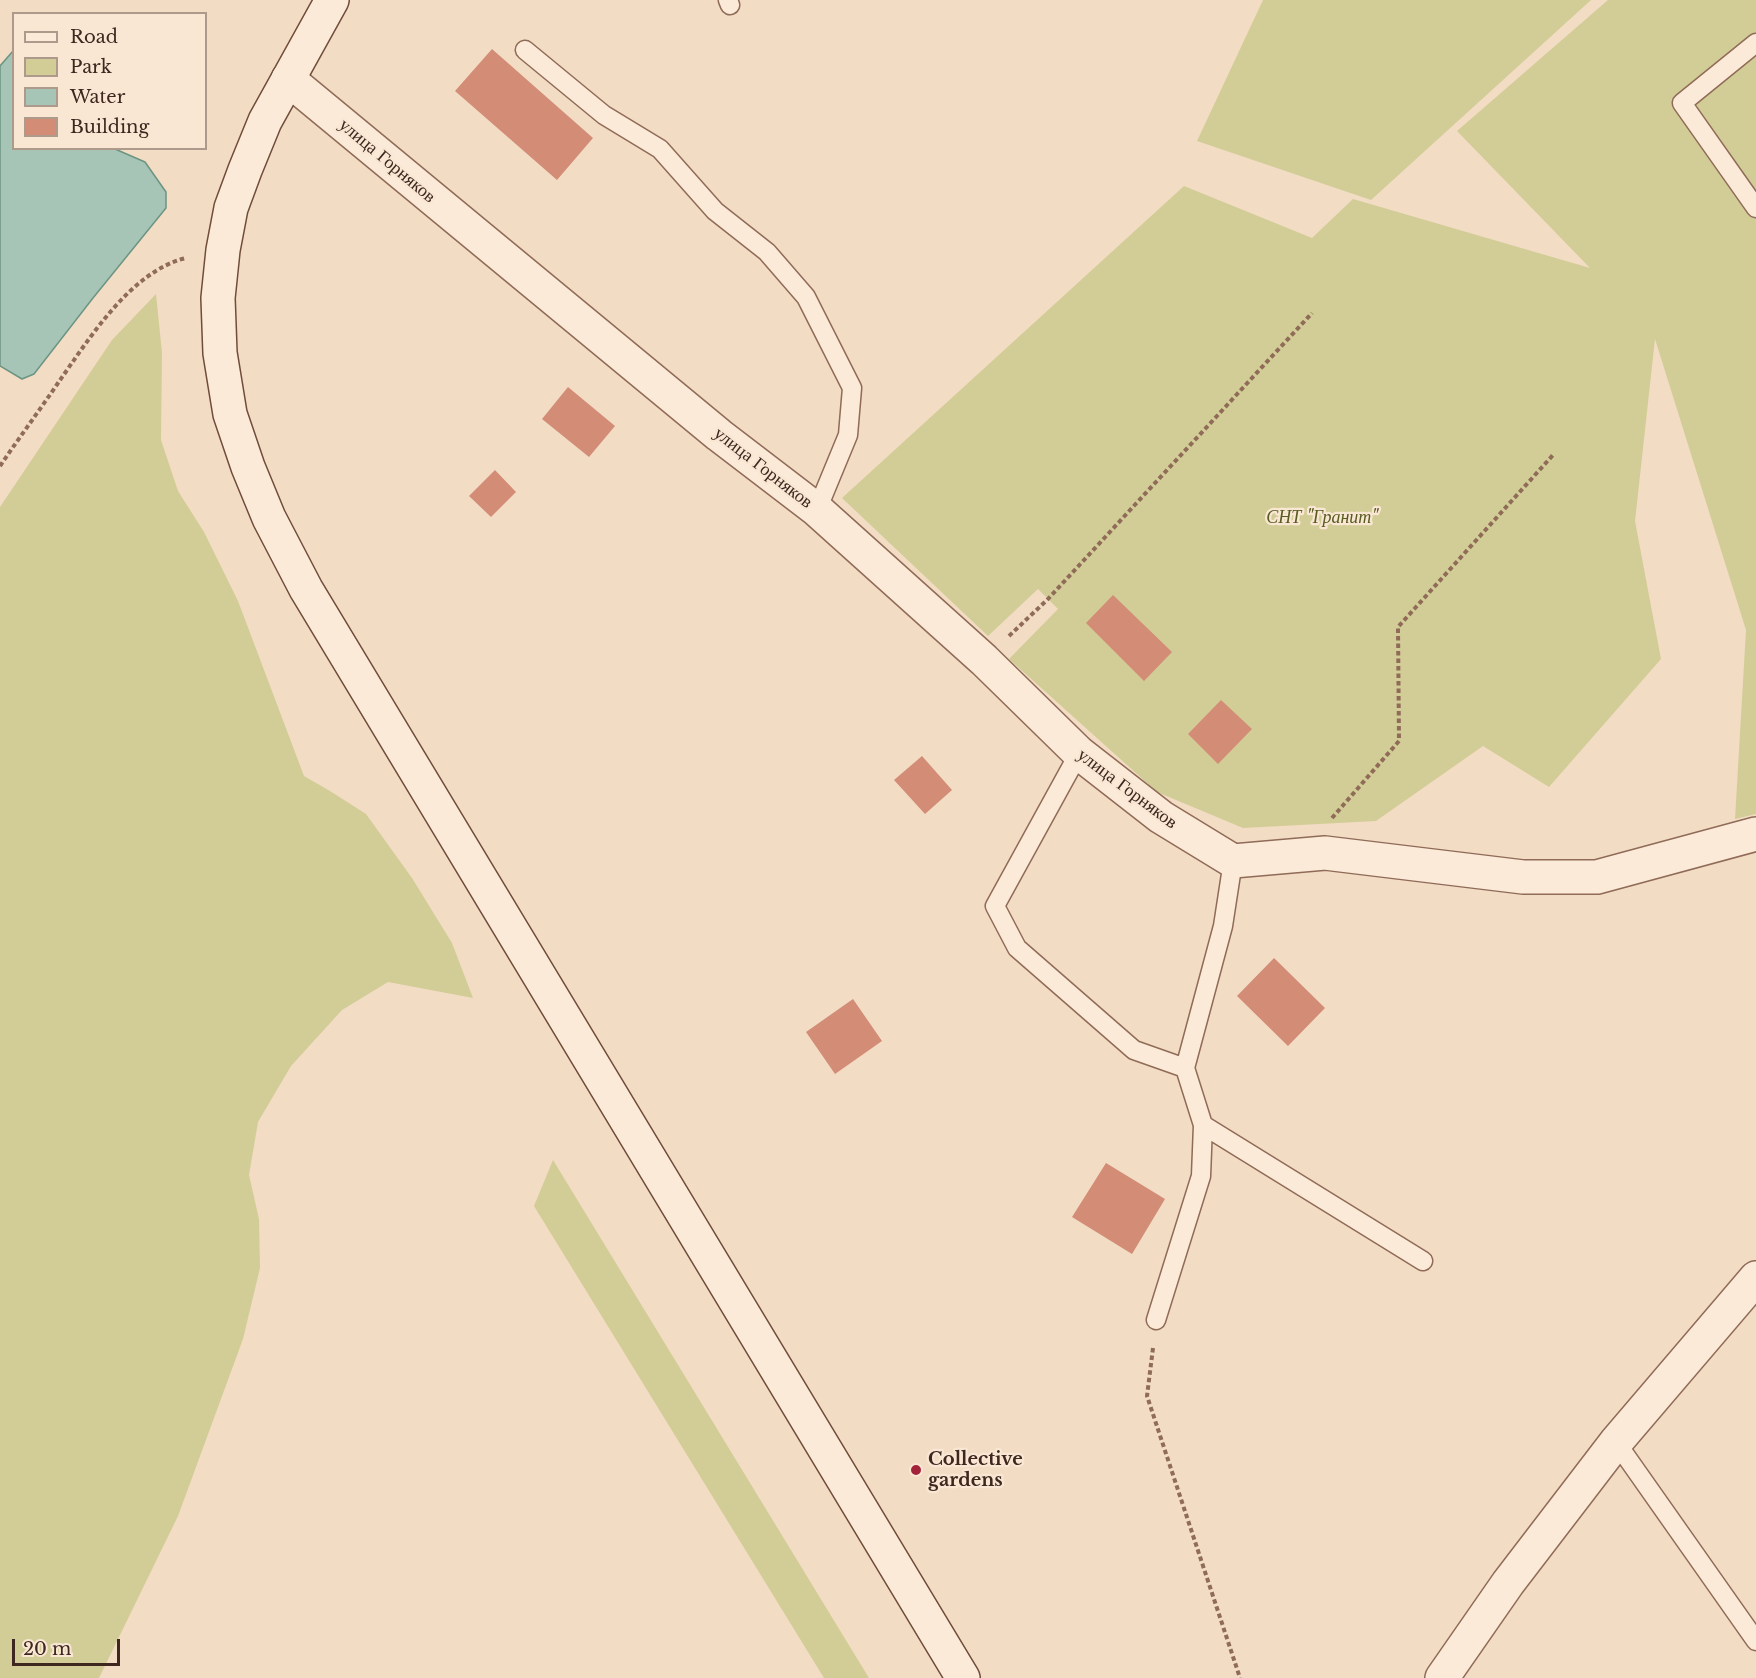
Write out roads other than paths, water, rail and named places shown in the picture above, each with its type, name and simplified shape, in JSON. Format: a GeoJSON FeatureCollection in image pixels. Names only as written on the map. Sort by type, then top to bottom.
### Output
{"type":"FeatureCollection","features":[{"type":"Feature","properties":{"kind":"street"},"geometry":{"type":"LineString","coordinates":[[332,0],[265,121],[231,208],[223,250],[218,298],[219,342],[230,414],[248,467],[269,518],[306,589],[963,1678]]}},
{"type":"Feature","properties":{"kind":"street","name":"улица Горняков"},"geometry":{"type":"LineString","coordinates":[[288,79],[719,435],[817,510],[984,660],[1078,753],[1161,817],[1233,861]]}},
{"type":"Feature","properties":{"kind":"street"},"geometry":{"type":"LineString","coordinates":[[1233,861],[1325,853],[1524,877],[1597,877],[1756,834]]}},
{"type":"Feature","properties":{"kind":"street"},"geometry":{"type":"LineString","coordinates":[[1442,1678],[1508,1582],[1616,1442],[1756,1278]]}},
{"type":"Feature","properties":{"kind":"lane"},"geometry":{"type":"LineString","coordinates":[[1756,43],[1682,103],[1756,208]]}},
{"type":"Feature","properties":{"kind":"lane"},"geometry":{"type":"LineString","coordinates":[[525,50],[604,116],[660,149],[715,211],[767,252],[806,297],[852,388],[848,435],[817,510]]}},
{"type":"Feature","properties":{"kind":"lane"},"geometry":{"type":"LineString","coordinates":[[1078,753],[995,906],[1017,948],[1134,1050],[1185,1068]]}},
{"type":"Feature","properties":{"kind":"lane"},"geometry":{"type":"LineString","coordinates":[[1156,1320],[1201,1176],[1203,1125],[1185,1068],[1223,926],[1233,861]]}},
{"type":"Feature","properties":{"kind":"lane"},"geometry":{"type":"LineString","coordinates":[[1203,1125],[1423,1261]]}},
{"type":"Feature","properties":{"kind":"lane"},"geometry":{"type":"LineString","coordinates":[[1616,1442],[1756,1641]]}},
{"type":"Feature","properties":{"kind":"water"},"geometry":{"type":"Polygon","coordinates":[[[12,52],[12,150],[117,150],[145,162],[166,192],[166,208],[34,374],[22,379],[0,366],[0,66],[12,52]]]}},
{"type":"Feature","properties":{"kind":"place","name":"Collective gardens"},"geometry":{"type":"Point","coordinates":[916,1470]}},
{"type":"Feature","properties":{"kind":"park label","name":"СНТ \"Гранит\""},"geometry":{"type":"Point","coordinates":[1322,518]}}]}
